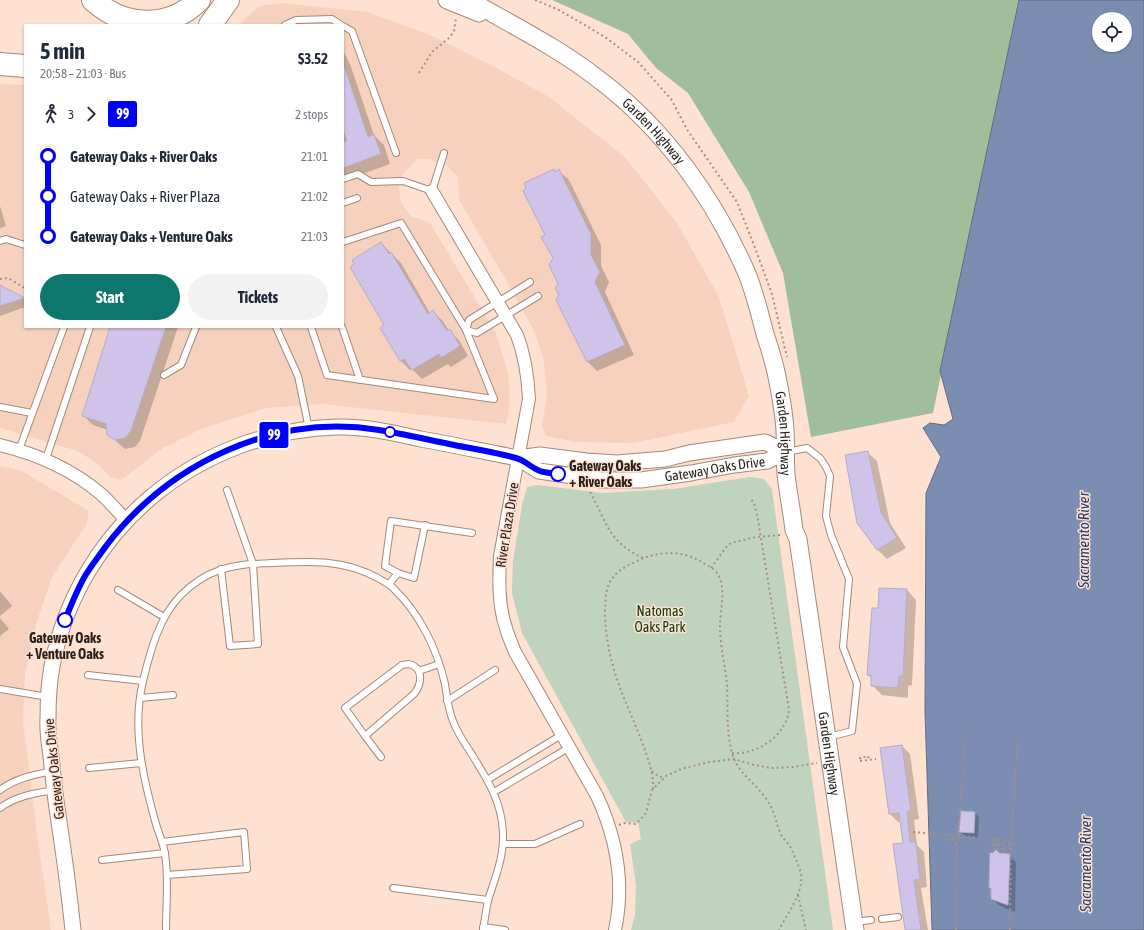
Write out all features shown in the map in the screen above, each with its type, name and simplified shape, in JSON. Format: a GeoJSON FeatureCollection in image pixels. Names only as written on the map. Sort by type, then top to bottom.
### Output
{"type":"FeatureCollection","features":[{"type":"Feature","properties":{"kind":"highway"},"geometry":{"type":"LineString","coordinates":[[93,0],[111,13],[128,20],[148,22],[162,20],[183,12],[199,0]]}},
{"type":"Feature","properties":{"kind":"highway"},"geometry":{"type":"LineString","coordinates":[[211,24],[228,0]]}},
{"type":"Feature","properties":{"kind":"highway"},"geometry":{"type":"LineString","coordinates":[[0,64],[24,66]]}},
{"type":"Feature","properties":{"kind":"main road","name":"Garden Highway"},"geometry":{"type":"LineString","coordinates":[[458,1],[523,31],[559,51],[620,96],[665,141],[688,170],[722,223],[748,278],[758,307],[776,372],[785,429],[786,474],[794,530],[798,538],[854,926]]}},
{"type":"Feature","properties":{"kind":"street","name":"River Plaza Drive"},"geometry":{"type":"LineString","coordinates":[[432,191],[517,335],[523,350],[529,399],[500,556],[500,602],[505,627],[515,652],[597,796],[610,829],[617,856],[619,876],[619,897],[615,930]]}},
{"type":"Feature","properties":{"kind":"street","name":"Gateway Oaks Drive"},"geometry":{"type":"LineString","coordinates":[[73,930],[66,864],[52,771],[47,720],[52,668],[56,648],[64,622],[85,576],[127,520],[146,501],[170,482],[204,461],[231,448],[260,438],[309,429],[339,427],[379,430],[518,458],[540,455],[586,461],[617,463],[665,459],[689,453],[765,442],[786,452]]}},
{"type":"Feature","properties":{"kind":"street"},"geometry":{"type":"LineString","coordinates":[[0,445],[46,459],[66,469],[101,495],[127,520]]}},
{"type":"Feature","properties":{"kind":"street","name":"Gateway Oaks Drive"},"geometry":{"type":"LineString","coordinates":[[518,458],[539,471],[600,480],[641,480],[767,461],[786,452]]}},
{"type":"Feature","properties":{"kind":"lane"},"geometry":{"type":"LineString","coordinates":[[287,24],[296,20],[332,20],[340,24]]}},
{"type":"Feature","properties":{"kind":"lane"},"geometry":{"type":"LineString","coordinates":[[344,26],[352,31],[396,152]]}},
{"type":"Feature","properties":{"kind":"lane"},"geometry":{"type":"LineString","coordinates":[[344,179],[358,174],[371,182],[403,181],[432,191],[444,153]]}},
{"type":"Feature","properties":{"kind":"lane"},"geometry":{"type":"LineString","coordinates":[[344,203],[357,198]]}},
{"type":"Feature","properties":{"kind":"lane"},"geometry":{"type":"LineString","coordinates":[[311,328],[327,375],[494,399],[466,330],[401,223],[344,242]]}},
{"type":"Feature","properties":{"kind":"lane"},"geometry":{"type":"LineString","coordinates":[[0,241],[6,239],[24,245]]}},
{"type":"Feature","properties":{"kind":"lane"},"geometry":{"type":"LineString","coordinates":[[466,330],[469,320],[530,282]]}},
{"type":"Feature","properties":{"kind":"lane"},"geometry":{"type":"LineString","coordinates":[[466,330],[477,333],[538,296]]}},
{"type":"Feature","properties":{"kind":"lane"},"geometry":{"type":"LineString","coordinates":[[19,450],[64,328]]}},
{"type":"Feature","properties":{"kind":"lane"},"geometry":{"type":"LineString","coordinates":[[46,459],[90,328]]}},
{"type":"Feature","properties":{"kind":"lane"},"geometry":{"type":"LineString","coordinates":[[164,375],[181,364],[196,328]]}},
{"type":"Feature","properties":{"kind":"lane"},"geometry":{"type":"LineString","coordinates":[[276,328],[298,376],[309,429]]}},
{"type":"Feature","properties":{"kind":"lane"},"geometry":{"type":"LineString","coordinates":[[342,328],[360,380]]}},
{"type":"Feature","properties":{"kind":"lane"},"geometry":{"type":"LineString","coordinates":[[0,407],[32,413]]}},
{"type":"Feature","properties":{"kind":"lane"},"geometry":{"type":"LineString","coordinates":[[786,452],[807,448],[820,458],[826,467],[830,476],[826,516],[831,535],[849,579],[843,647],[857,684],[852,731],[827,737]]}},
{"type":"Feature","properties":{"kind":"lane"},"geometry":{"type":"LineString","coordinates":[[222,569],[230,646],[258,644],[253,564],[227,490]]}},
{"type":"Feature","properties":{"kind":"lane"},"geometry":{"type":"LineString","coordinates":[[425,525],[414,578],[398,573],[385,566],[391,521],[425,525],[472,533]]}},
{"type":"Feature","properties":{"kind":"lane"},"geometry":{"type":"LineString","coordinates":[[166,930],[167,874],[165,853],[147,793],[140,762],[138,719],[143,681],[152,649],[164,617],[179,596],[193,584],[222,569],[241,564],[324,562],[345,565],[358,569],[389,584],[404,599],[423,626],[434,648],[453,722],[494,792],[500,808],[503,844],[500,863],[488,900],[483,929],[505,930]]}},
{"type":"Feature","properties":{"kind":"lane"},"geometry":{"type":"LineString","coordinates":[[389,584],[398,573]]}},
{"type":"Feature","properties":{"kind":"lane"},"geometry":{"type":"LineString","coordinates":[[118,590],[164,617]]}},
{"type":"Feature","properties":{"kind":"lane"},"geometry":{"type":"LineString","coordinates":[[419,671],[439,664]]}},
{"type":"Feature","properties":{"kind":"lane"},"geometry":{"type":"LineString","coordinates":[[365,736],[419,688],[421,678],[419,671],[413,665],[402,665],[345,708],[365,736],[381,757]]}},
{"type":"Feature","properties":{"kind":"lane"},"geometry":{"type":"LineString","coordinates":[[447,701],[495,670]]}},
{"type":"Feature","properties":{"kind":"lane"},"geometry":{"type":"LineString","coordinates":[[88,675],[143,681]]}},
{"type":"Feature","properties":{"kind":"lane"},"geometry":{"type":"LineString","coordinates":[[0,689],[49,697]]}},
{"type":"Feature","properties":{"kind":"lane"},"geometry":{"type":"LineString","coordinates":[[140,698],[173,695]]}},
{"type":"Feature","properties":{"kind":"lane"},"geometry":{"type":"LineString","coordinates":[[487,780],[563,734]]}},
{"type":"Feature","properties":{"kind":"lane"},"geometry":{"type":"LineString","coordinates":[[494,792],[570,747]]}},
{"type":"Feature","properties":{"kind":"lane"},"geometry":{"type":"LineString","coordinates":[[89,768],[140,762]]}},
{"type":"Feature","properties":{"kind":"lane"},"geometry":{"type":"LineString","coordinates":[[0,790],[24,777],[52,771]]}},
{"type":"Feature","properties":{"kind":"lane"},"geometry":{"type":"LineString","coordinates":[[0,808],[9,802],[30,794],[55,790]]}},
{"type":"Feature","properties":{"kind":"lane"},"geometry":{"type":"LineString","coordinates":[[503,844],[535,844],[580,824]]}},
{"type":"Feature","properties":{"kind":"lane"},"geometry":{"type":"LineString","coordinates":[[162,842],[244,832],[247,869],[167,874]]}},
{"type":"Feature","properties":{"kind":"lane"},"geometry":{"type":"LineString","coordinates":[[102,860],[165,853]]}},
{"type":"Feature","properties":{"kind":"lane"},"geometry":{"type":"LineString","coordinates":[[392,888],[488,900]]}},
{"type":"Feature","properties":{"kind":"lane"},"geometry":{"type":"LineString","coordinates":[[882,919],[898,917]]}},
{"type":"Feature","properties":{"kind":"lane"},"geometry":{"type":"LineString","coordinates":[[854,926],[871,920]]}},
{"type":"Feature","properties":{"kind":"path"},"geometry":{"type":"LineString","coordinates":[[419,73],[432,52],[450,37],[454,31],[458,1]]}},
{"type":"Feature","properties":{"kind":"path"},"geometry":{"type":"LineString","coordinates":[[0,279],[8,278],[24,287]]}},
{"type":"Feature","properties":{"kind":"path"},"geometry":{"type":"LineString","coordinates":[[588,489],[609,531],[630,552],[643,558]]}},
{"type":"Feature","properties":{"kind":"path"},"geometry":{"type":"LineString","coordinates":[[732,753],[752,751],[771,741],[784,728],[789,716],[789,704],[760,536],[754,503],[750,498]]}},
{"type":"Feature","properties":{"kind":"path"},"geometry":{"type":"LineString","coordinates":[[712,568],[726,546],[731,543],[760,536],[774,535]]}},
{"type":"Feature","properties":{"kind":"path"},"geometry":{"type":"LineString","coordinates":[[610,829],[624,823],[631,825],[635,824],[640,820],[646,813],[653,789],[652,770],[613,666],[605,623],[604,599],[611,579],[621,568],[643,558],[661,553],[690,555],[712,568],[718,575],[722,589],[720,626],[727,684],[728,730],[734,759],[737,766],[767,800],[774,811],[780,832],[798,862],[801,875],[798,895],[779,930]]}},
{"type":"Feature","properties":{"kind":"path"},"geometry":{"type":"LineString","coordinates":[[956,930],[958,844],[966,735]]}},
{"type":"Feature","properties":{"kind":"path"},"geometry":{"type":"LineString","coordinates":[[1010,930],[1011,844],[1018,737]]}},
{"type":"Feature","properties":{"kind":"path"},"geometry":{"type":"LineString","coordinates":[[653,789],[664,778],[681,769],[699,764],[734,759],[771,768],[831,762]]}},
{"type":"Feature","properties":{"kind":"path"},"geometry":{"type":"LineString","coordinates":[[860,760],[876,759]]}},
{"type":"Feature","properties":{"kind":"path"},"geometry":{"type":"LineString","coordinates":[[652,770],[658,776],[664,778]]}},
{"type":"Feature","properties":{"kind":"path"},"geometry":{"type":"LineString","coordinates":[[913,832],[996,839],[1004,840],[1011,844]]}},
{"type":"Feature","properties":{"kind":"path"},"geometry":{"type":"LineString","coordinates":[[958,844],[948,842],[948,840],[959,840],[959,835]]}},
{"type":"Feature","properties":{"kind":"path"},"geometry":{"type":"LineString","coordinates":[[996,839],[994,851],[994,849],[1004,849]]}},
{"type":"Feature","properties":{"kind":"path"},"geometry":{"type":"LineString","coordinates":[[991,844],[1011,844],[1005,845],[991,845],[991,844]]}},
{"type":"Feature","properties":{"kind":"path"},"geometry":{"type":"LineString","coordinates":[[1004,853],[1005,845]]}},
{"type":"Feature","properties":{"kind":"path"},"geometry":{"type":"LineString","coordinates":[[798,895],[806,930]]}},
{"type":"Feature","properties":{"kind":"shaded area"},"geometry":{"type":"Polygon","coordinates":[[[282,3],[368,12],[432,36],[493,66],[549,97],[625,157],[677,223],[719,297],[749,396],[734,422],[633,443],[576,442],[546,436],[542,426],[547,395],[543,355],[532,327],[459,200],[458,177],[447,166],[429,159],[417,159],[398,180],[401,203],[411,216],[430,223],[496,333],[508,373],[510,390],[509,412],[506,424],[322,404],[266,408],[201,429],[163,448],[121,480],[111,478],[99,465],[78,451],[0,428],[0,84],[24,85],[24,328],[344,328],[344,24],[240,24],[259,6],[282,3]]]}},
{"type":"Feature","properties":{"kind":"shaded area"},"geometry":{"type":"Polygon","coordinates":[[[0,466],[20,470],[89,511],[86,525],[52,577],[37,621],[25,674],[23,721],[51,930],[0,930],[0,466]]]}},
{"type":"Feature","properties":{"kind":"green space"},"geometry":{"type":"Polygon","coordinates":[[[552,0],[1019,0],[933,413],[811,437],[783,273],[749,192],[688,93],[656,68],[628,34],[552,0]]]}},
{"type":"Feature","properties":{"kind":"green space","name":"Natomas Oaks Park"},"geometry":{"type":"Polygon","coordinates":[[[750,477],[764,479],[772,489],[833,930],[631,930],[635,914],[636,886],[630,844],[641,839],[638,823],[626,822],[522,633],[512,593],[513,561],[522,505],[527,487],[537,485],[603,493],[673,489],[750,477]]]}},
{"type":"Feature","properties":{"kind":"water","name":"Sacramento River"},"geometry":{"type":"Polygon","coordinates":[[[1019,0],[1144,0],[1144,930],[932,930],[925,711],[926,493],[941,457],[923,428],[930,423],[944,425],[953,419],[940,371],[1019,0]]]}},
{"type":"Feature","properties":{"kind":"building"},"geometry":{"type":"Polygon","coordinates":[[[344,65],[368,137],[374,134],[381,154],[344,168],[344,142],[347,141],[344,134],[344,65]]]}},
{"type":"Feature","properties":{"kind":"building"},"geometry":{"type":"Polygon","coordinates":[[[554,169],[555,172],[559,169],[591,234],[591,255],[600,272],[595,282],[625,345],[587,362],[556,300],[559,295],[555,288],[558,284],[549,265],[553,258],[541,237],[545,235],[523,191],[526,188],[524,183],[554,169]]]}},
{"type":"Feature","properties":{"kind":"building"},"geometry":{"type":"Polygon","coordinates":[[[381,242],[389,254],[391,252],[428,314],[433,310],[447,331],[450,329],[460,346],[441,358],[439,354],[412,370],[404,359],[400,361],[380,328],[384,325],[350,267],[354,264],[352,260],[381,242]]]}},
{"type":"Feature","properties":{"kind":"building"},"geometry":{"type":"Polygon","coordinates":[[[0,285],[24,297],[24,298],[0,306],[0,285]]]}},
{"type":"Feature","properties":{"kind":"building"},"geometry":{"type":"Polygon","coordinates":[[[110,328],[166,328],[131,431],[125,438],[115,440],[107,435],[106,424],[82,416],[110,328]]]}},
{"type":"Feature","properties":{"kind":"building"},"geometry":{"type":"Polygon","coordinates":[[[868,451],[881,512],[897,538],[877,550],[857,523],[845,455],[868,451]]]}},
{"type":"Feature","properties":{"kind":"building"},"geometry":{"type":"Polygon","coordinates":[[[879,588],[907,589],[903,676],[899,676],[898,688],[871,686],[871,675],[867,675],[872,608],[878,608],[879,588]]]}},
{"type":"Feature","properties":{"kind":"building"},"geometry":{"type":"Polygon","coordinates":[[[902,745],[911,811],[907,812],[910,842],[916,842],[920,879],[914,880],[921,930],[905,930],[893,844],[903,843],[899,813],[889,814],[880,748],[902,745]]]}},
{"type":"Feature","properties":{"kind":"building"},"geometry":{"type":"Polygon","coordinates":[[[961,811],[975,812],[974,833],[959,832],[961,811]]]}},
{"type":"Feature","properties":{"kind":"building"},"geometry":{"type":"Polygon","coordinates":[[[996,850],[999,853],[1010,854],[1008,905],[991,899],[991,888],[989,888],[990,853],[993,853],[996,850]]]}},
{"type":"Feature","properties":{"kind":"bus line","name":"99"},"geometry":{"type":"LineString","coordinates":[[65,620],[85,576],[127,520],[146,501],[170,482],[204,461],[231,448],[260,438],[309,429],[339,427],[379,430],[518,458],[539,471],[558,474]]}},
{"type":"Feature","properties":{"kind":"place","name":"Gateway Oaks + River Oaks"},"geometry":{"type":"Point","coordinates":[558,474]}},
{"type":"Feature","properties":{"kind":"place","name":"Gateway Oaks + Venture Oaks"},"geometry":{"type":"Point","coordinates":[65,620]}}]}
